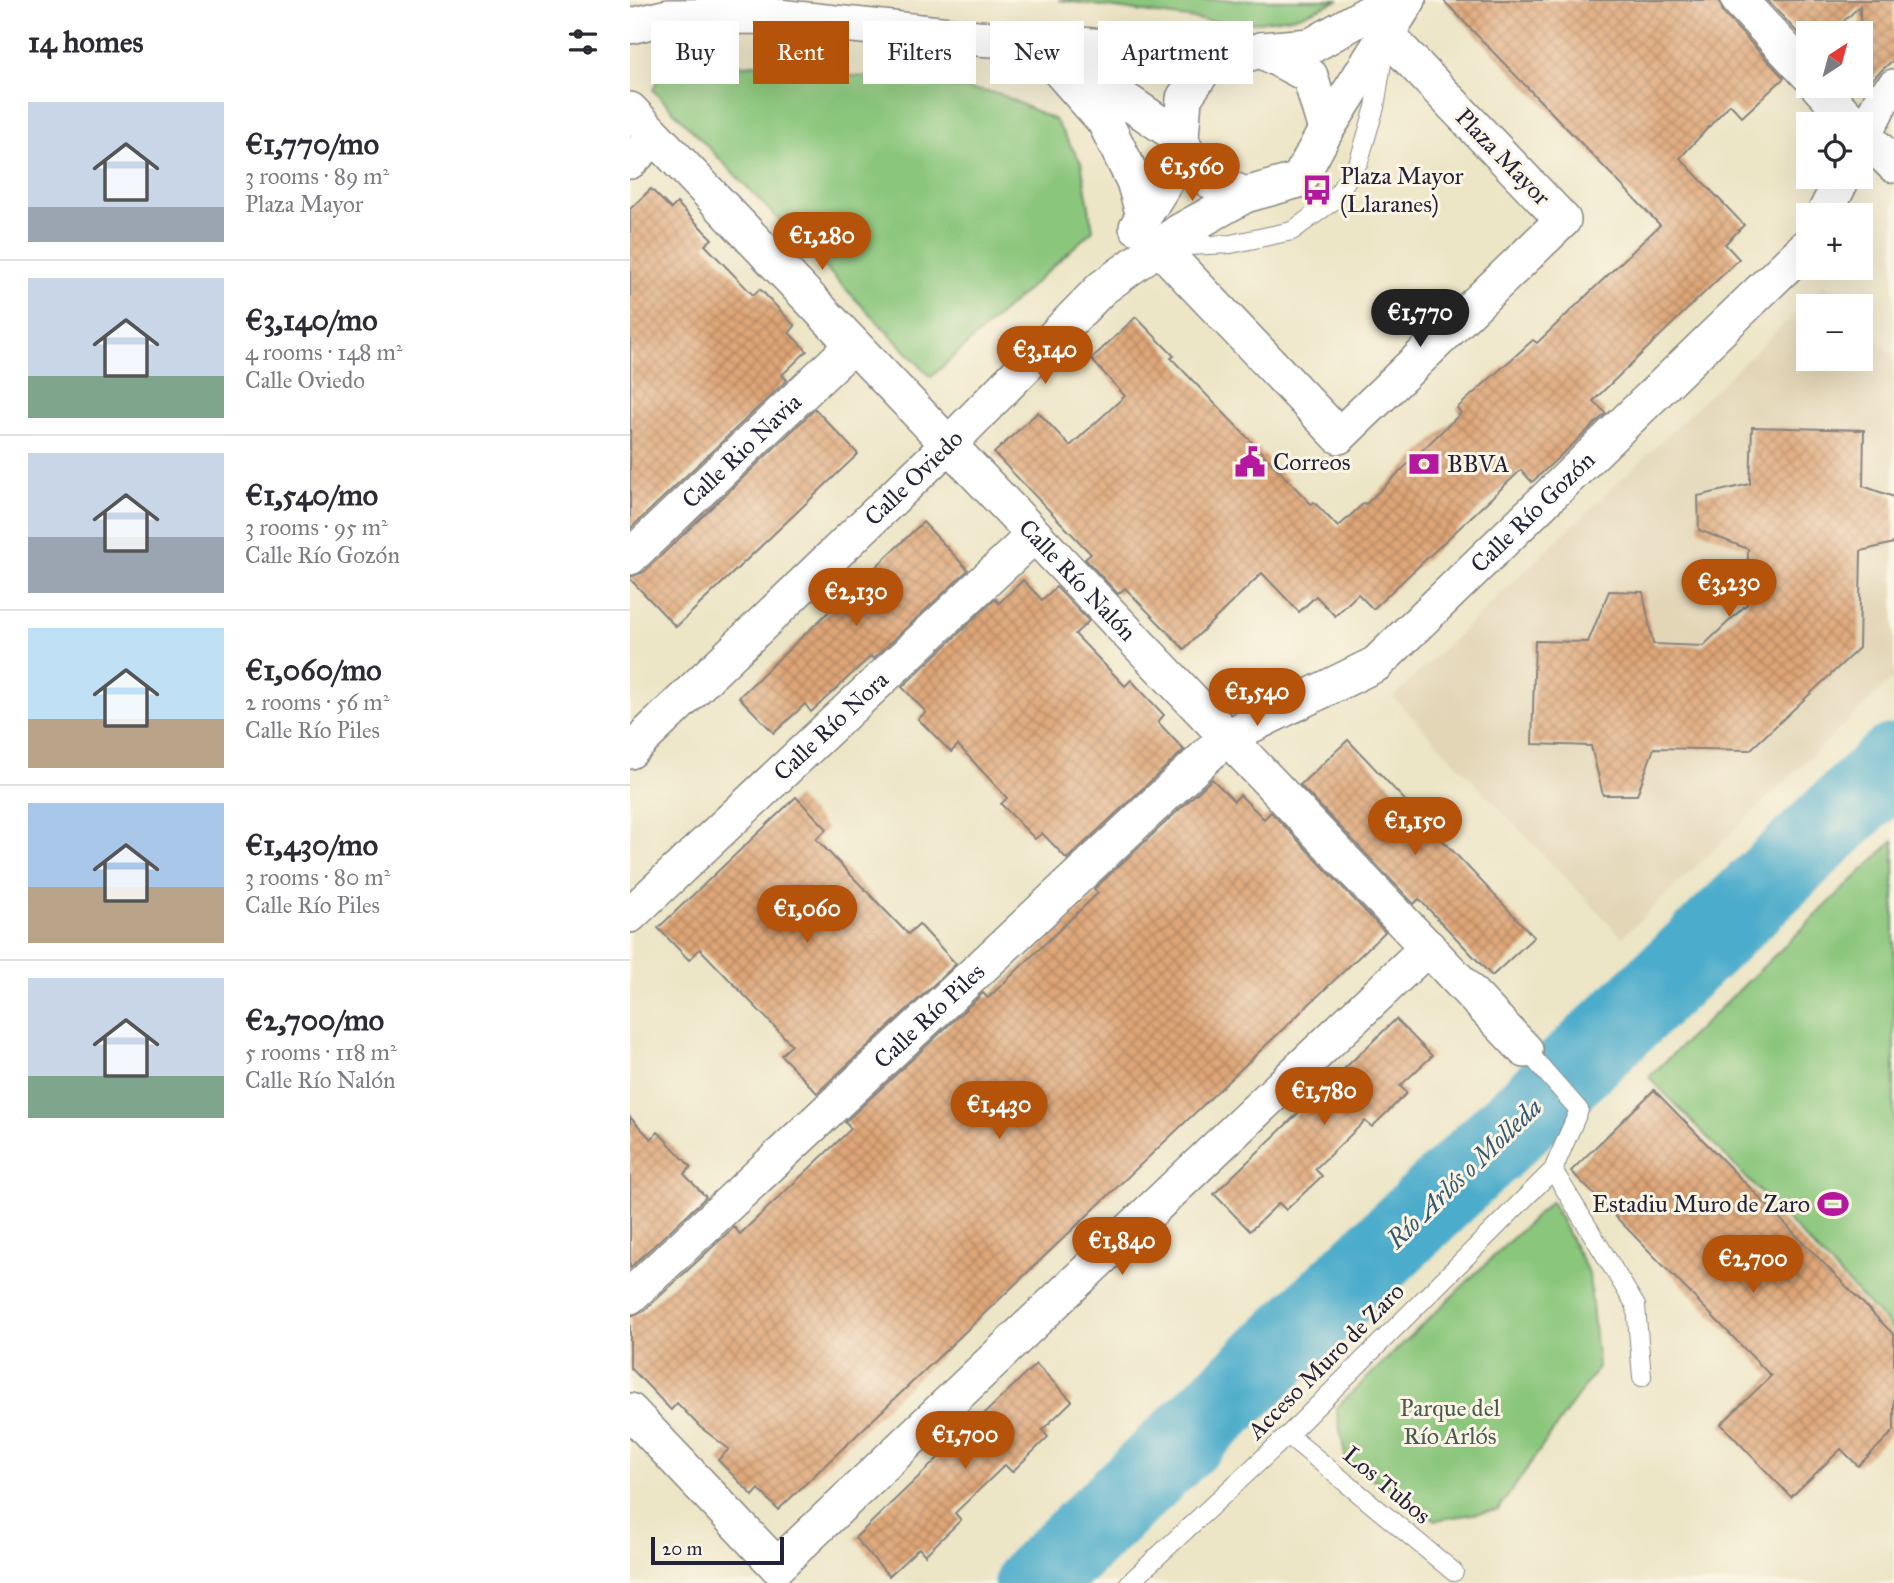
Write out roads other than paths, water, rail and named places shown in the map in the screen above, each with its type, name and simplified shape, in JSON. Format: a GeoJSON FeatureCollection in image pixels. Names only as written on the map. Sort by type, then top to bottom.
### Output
{"type":"FeatureCollection","features":[{"type":"Feature","properties":{"kind":"street"},"geometry":{"type":"LineString","coordinates":[[1253,52],[1311,46],[1392,0]]}},
{"type":"Feature","properties":{"kind":"street"},"geometry":{"type":"LineString","coordinates":[[1084,76],[1100,83],[1183,144],[1209,180],[1245,195],[1299,180],[1326,130],[1408,0]]}},
{"type":"Feature","properties":{"kind":"street"},"geometry":{"type":"LineString","coordinates":[[1739,0],[1796,61]]}},
{"type":"Feature","properties":{"kind":"street"},"geometry":{"type":"LineString","coordinates":[[630,26],[668,17],[768,16],[977,38],[1098,46]]}},
{"type":"Feature","properties":{"kind":"street","name":"Plaza Mayor"},"geometry":{"type":"LineString","coordinates":[[1159,247],[1339,436],[1563,220],[1386,34]]}},
{"type":"Feature","properties":{"kind":"street"},"geometry":{"type":"LineString","coordinates":[[977,38],[990,42]]}},
{"type":"Feature","properties":{"kind":"street"},"geometry":{"type":"LineString","coordinates":[[1261,50],[1310,76],[1326,130]]}},
{"type":"Feature","properties":{"kind":"street"},"geometry":{"type":"LineString","coordinates":[[1072,84],[1105,122],[1134,181],[1144,216]]}},
{"type":"Feature","properties":{"kind":"street"},"geometry":{"type":"LineString","coordinates":[[1183,144],[1184,98],[1194,84]]}},
{"type":"Feature","properties":{"kind":"street"},"geometry":{"type":"LineString","coordinates":[[1873,113],[1894,87]]}},
{"type":"Feature","properties":{"kind":"street"},"geometry":{"type":"LineString","coordinates":[[1829,98],[1841,112]]}},
{"type":"Feature","properties":{"kind":"street","name":"Calle Río Nalón"},"geometry":{"type":"LineString","coordinates":[[630,110],[1530,1055]]}},
{"type":"Feature","properties":{"kind":"street"},"geometry":{"type":"LineString","coordinates":[[630,161],[655,137]]}},
{"type":"Feature","properties":{"kind":"street","name":"Calle Oviedo"},"geometry":{"type":"LineString","coordinates":[[1102,288],[1183,144]]}},
{"type":"Feature","properties":{"kind":"street"},"geometry":{"type":"LineString","coordinates":[[1873,145],[1894,165]]}},
{"type":"Feature","properties":{"kind":"street","name":"Calle Oviedo"},"geometry":{"type":"LineString","coordinates":[[630,751],[948,445],[1102,288],[1179,232],[1245,195]]}},
{"type":"Feature","properties":{"kind":"street","name":"Calle Río Gozón"},"geometry":{"type":"LineString","coordinates":[[1227,737],[1376,664],[1796,257]]}},
{"type":"Feature","properties":{"kind":"street","name":"Calle Rio Navia"},"geometry":{"type":"LineString","coordinates":[[630,557],[853,345]]}},
{"type":"Feature","properties":{"kind":"street","name":"Calle Río Nora"},"geometry":{"type":"LineString","coordinates":[[630,915],[1034,535]]}},
{"type":"Feature","properties":{"kind":"street","name":"Calle Río Piles"},"geometry":{"type":"LineString","coordinates":[[630,1296],[1227,737]]}},
{"type":"Feature","properties":{"kind":"street"},"geometry":{"type":"LineString","coordinates":[[630,1411],[775,1574],[1428,947]]}},
{"type":"Feature","properties":{"kind":"lane"},"geometry":{"type":"LineString","coordinates":[[1159,247],[1231,244],[1292,230],[1333,201],[1359,161],[1375,107],[1386,34]]}},
{"type":"Feature","properties":{"kind":"lane"},"geometry":{"type":"LineString","coordinates":[[1530,1055],[1579,1110],[1553,1170],[1636,1306],[1642,1377]]}},
{"type":"Feature","properties":{"kind":"lane","name":"Acceso Muro de Zaro"},"geometry":{"type":"LineString","coordinates":[[1129,1583],[1288,1435],[1553,1170]]}},
{"type":"Feature","properties":{"kind":"lane","name":"Los Tubos"},"geometry":{"type":"LineString","coordinates":[[1288,1435],[1454,1572]]}},
{"type":"Feature","properties":{"kind":"waterway","name":"Río Arlós o Molleda"},"geometry":{"type":"LineString","coordinates":[[1034,1583],[1894,763]]}},
{"type":"Feature","properties":{"kind":"place","name":"Plaza Mayor (Llaranes)"},"geometry":{"type":"Point","coordinates":[1317,190]}},
{"type":"Feature","properties":{"kind":"place","name":"Correos"},"geometry":{"type":"Point","coordinates":[1250,462]}},
{"type":"Feature","properties":{"kind":"place","name":"BBVA"},"geometry":{"type":"Point","coordinates":[1424,464]}},
{"type":"Feature","properties":{"kind":"place","name":"Estadiu Muro de Zaro"},"geometry":{"type":"Point","coordinates":[1833,1204]}},
{"type":"Feature","properties":{"kind":"park label","name":"Parque del Río Arlós"},"geometry":{"type":"Point","coordinates":[1450,1422]}}]}
